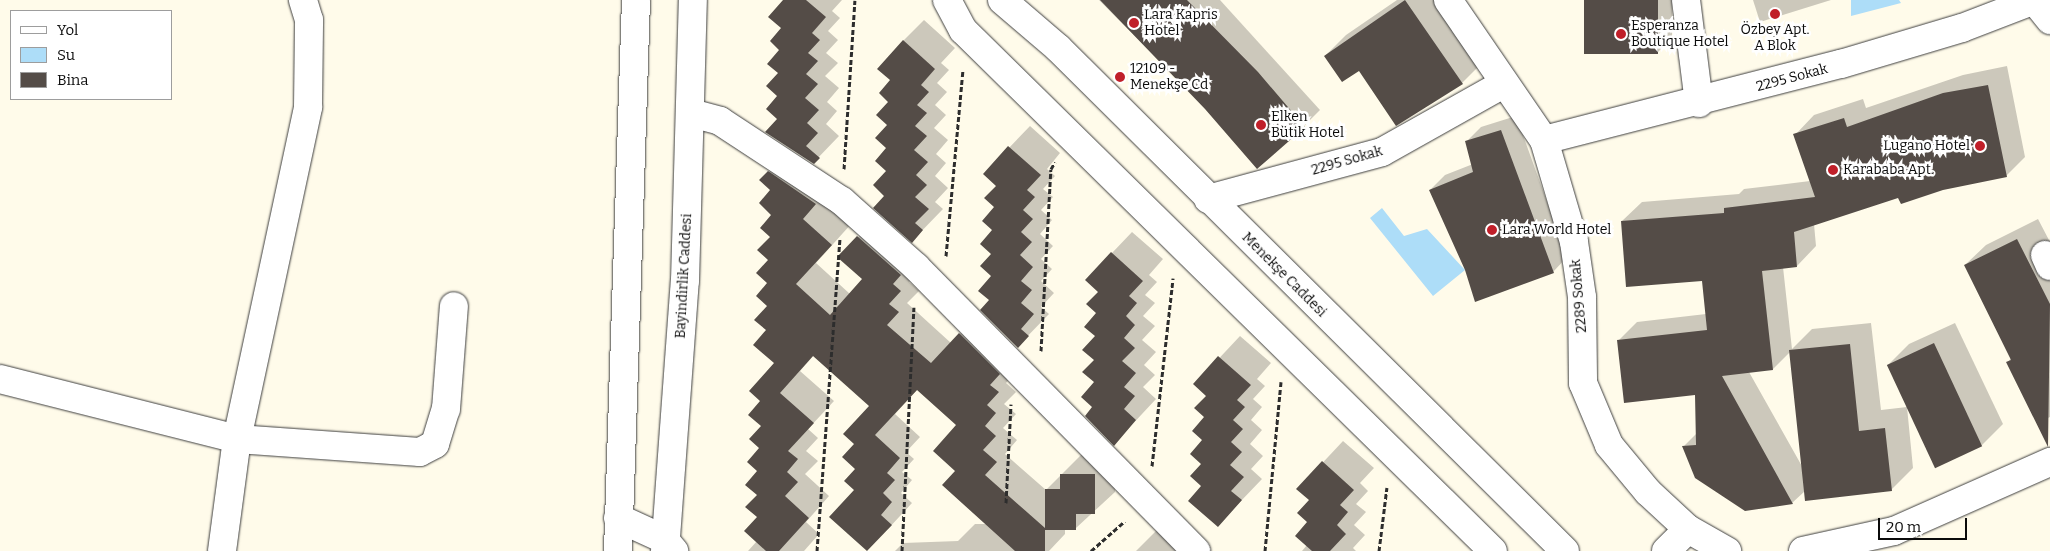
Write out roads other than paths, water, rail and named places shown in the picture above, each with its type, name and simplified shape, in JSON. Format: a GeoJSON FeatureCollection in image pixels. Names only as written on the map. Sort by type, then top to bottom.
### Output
{"type":"FeatureCollection","features":[{"type":"Feature","properties":{"kind":"street"},"geometry":{"type":"LineString","coordinates":[[222,551],[236,439],[308,107],[309,20],[303,0]]}},
{"type":"Feature","properties":{"kind":"street"},"geometry":{"type":"LineString","coordinates":[[618,551],[636,0]]}},
{"type":"Feature","properties":{"kind":"street","name":"Bayindirlik Caddesi"},"geometry":{"type":"LineString","coordinates":[[668,547],[686,281],[693,0]]}},
{"type":"Feature","properties":{"kind":"street"},"geometry":{"type":"LineString","coordinates":[[947,0],[963,30],[1493,551]]}},
{"type":"Feature","properties":{"kind":"street","name":"Menekşe Caddesi"},"geometry":{"type":"LineString","coordinates":[[1002,0],[1058,48],[1208,199],[1565,551]]}},
{"type":"Feature","properties":{"kind":"street","name":"2289 Sokak"},"geometry":{"type":"LineString","coordinates":[[1448,0],[1503,84],[1544,140],[1574,242],[1582,297],[1583,383],[1609,445],[1648,492],[1688,529],[1727,551]]}},
{"type":"Feature","properties":{"kind":"street"},"geometry":{"type":"LineString","coordinates":[[1686,0],[1699,103]]}},
{"type":"Feature","properties":{"kind":"street"},"geometry":{"type":"LineString","coordinates":[[2035,0],[2050,20]]}},
{"type":"Feature","properties":{"kind":"street","name":"2295 Sokak"},"geometry":{"type":"LineString","coordinates":[[1544,140],[1699,103],[1962,28],[2035,0]]}},
{"type":"Feature","properties":{"kind":"street","name":"2295 Sokak"},"geometry":{"type":"LineString","coordinates":[[1208,199],[1382,152],[1503,84]]}},
{"type":"Feature","properties":{"kind":"street"},"geometry":{"type":"LineString","coordinates":[[691,113],[720,122],[842,201],[916,266],[1039,395],[1196,551]]}},
{"type":"Feature","properties":{"kind":"street"},"geometry":{"type":"LineString","coordinates":[[0,379],[236,439],[420,452],[435,444],[446,409],[454,306]]}},
{"type":"Feature","properties":{"kind":"street"},"geometry":{"type":"LineString","coordinates":[[1803,551],[1894,531],[2050,462]]}},
{"type":"Feature","properties":{"kind":"street"},"geometry":{"type":"LineString","coordinates":[[618,518],[668,547]]}},
{"type":"Feature","properties":{"kind":"street"},"geometry":{"type":"LineString","coordinates":[[1666,551],[1688,529]]}},
{"type":"Feature","properties":{"kind":"water"},"geometry":{"type":"Polygon","coordinates":[[[1851,0],[1899,0],[1901,3],[1851,16],[1851,0]]]}},
{"type":"Feature","properties":{"kind":"water"},"geometry":{"type":"Polygon","coordinates":[[[1382,208],[1404,236],[1427,229],[1465,270],[1433,296],[1370,218],[1382,208]]]}},
{"type":"Feature","properties":{"kind":"place","name":"Özbey Apt. A Blok"},"geometry":{"type":"Point","coordinates":[1775,14]}},
{"type":"Feature","properties":{"kind":"place","name":"Lara Kapris Hotel"},"geometry":{"type":"Point","coordinates":[1134,23]}},
{"type":"Feature","properties":{"kind":"place","name":"Esperanza Boutique Hotel"},"geometry":{"type":"Point","coordinates":[1621,34]}},
{"type":"Feature","properties":{"kind":"place","name":"12109 - Menekşe Cd"},"geometry":{"type":"Point","coordinates":[1120,77]}},
{"type":"Feature","properties":{"kind":"place","name":"Elken Bütik Hotel"},"geometry":{"type":"Point","coordinates":[1261,125]}},
{"type":"Feature","properties":{"kind":"place","name":"Lugano Hotel"},"geometry":{"type":"Point","coordinates":[1980,146]}},
{"type":"Feature","properties":{"kind":"place","name":"Karababa Apt."},"geometry":{"type":"Point","coordinates":[1833,170]}},
{"type":"Feature","properties":{"kind":"place","name":"Lara World Hotel"},"geometry":{"type":"Point","coordinates":[1492,230]}}]}
